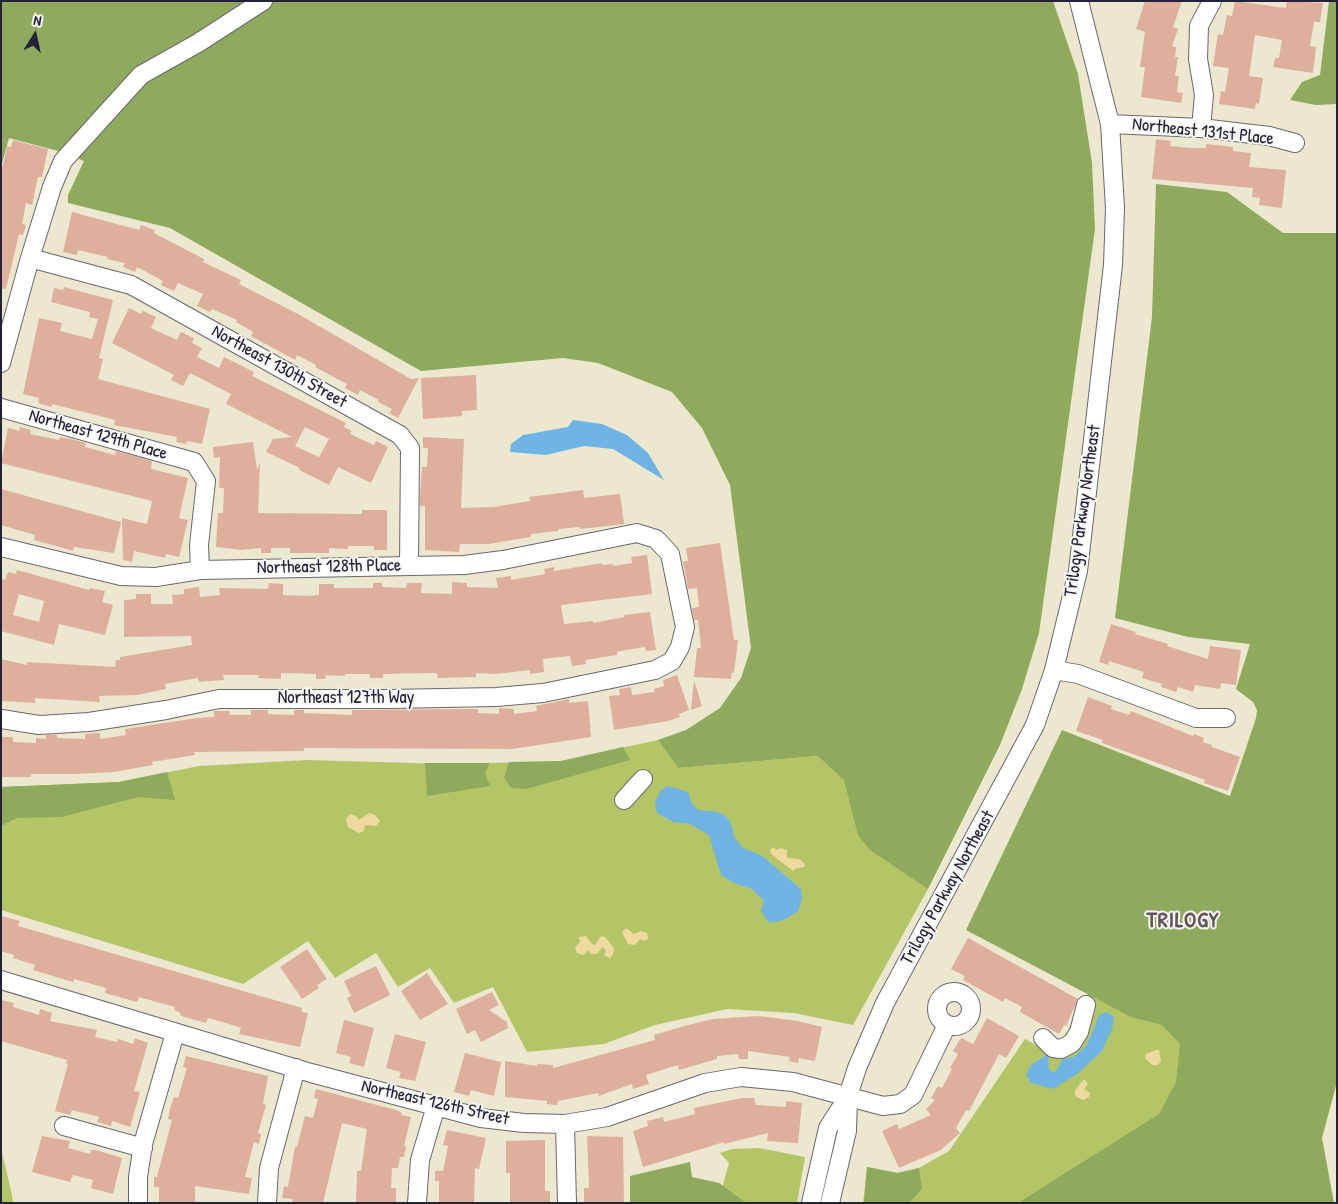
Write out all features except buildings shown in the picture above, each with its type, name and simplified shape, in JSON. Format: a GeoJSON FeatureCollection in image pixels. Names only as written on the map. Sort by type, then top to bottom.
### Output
{"type":"FeatureCollection","features":[{"type":"Feature","properties":{"kind":"street"},"geometry":{"type":"LineString","coordinates":[[1,363],[30,258],[52,187],[63,161],[141,75],[198,43],[263,1]]}},
{"type":"Feature","properties":{"kind":"street","name":"Trilogy Parkway Northeast"},"geometry":{"type":"LineString","coordinates":[[811,1203],[828,1128],[848,1096],[857,1068],[885,1003],[1030,734],[1054,670],[1078,571],[1113,265],[1115,208],[1110,124],[1103,89],[1079,1]]}},
{"type":"Feature","properties":{"kind":"street"},"geometry":{"type":"LineString","coordinates":[[1201,128],[1204,95],[1198,59],[1199,26],[1212,1]]}},
{"type":"Feature","properties":{"kind":"street","name":"Northeast 131st Place"},"geometry":{"type":"LineString","coordinates":[[1110,124],[1201,128],[1269,136],[1295,144]]}},
{"type":"Feature","properties":{"kind":"street","name":"Northeast 130th Street"},"geometry":{"type":"LineString","coordinates":[[30,258],[131,285],[400,435],[409,566]]}},
{"type":"Feature","properties":{"kind":"street","name":"Northeast 129th Place"},"geometry":{"type":"LineString","coordinates":[[1,408],[194,462],[206,481],[199,545],[200,570]]}},
{"type":"Feature","properties":{"kind":"street","name":"Northeast 128th Place"},"geometry":{"type":"LineString","coordinates":[[1,547],[121,576],[156,577],[200,570],[464,565],[503,560],[637,533],[656,539],[670,554],[685,627],[680,647]]}},
{"type":"Feature","properties":{"kind":"street","name":"Northeast 127th Way"},"geometry":{"type":"LineString","coordinates":[[1,719],[39,725],[89,722],[166,710],[219,699],[389,699],[496,697],[543,693],[655,670],[672,661],[680,647]]}},
{"type":"Feature","properties":{"kind":"street"},"geometry":{"type":"LineString","coordinates":[[1054,670],[1078,674],[1196,718],[1226,718]]}},
{"type":"Feature","properties":{"kind":"street"},"geometry":{"type":"LineString","coordinates":[[624,800],[643,779]]}},
{"type":"Feature","properties":{"kind":"street","name":"Northeast 126th Street"},"geometry":{"type":"LineString","coordinates":[[1,980],[296,1068],[480,1118],[524,1123],[565,1124],[607,1117],[705,1083],[741,1077],[793,1082],[892,1106],[908,1100],[946,1024]]}},
{"type":"Feature","properties":{"kind":"street"},"geometry":{"type":"LineString","coordinates":[[1043,1038],[1053,1048],[1061,1049],[1072,1043],[1079,1032],[1086,1004]]}},
{"type":"Feature","properties":{"kind":"street"},"geometry":{"type":"LineString","coordinates":[[138,1203],[138,1177],[143,1148],[175,1033]]}},
{"type":"Feature","properties":{"kind":"street"},"geometry":{"type":"LineString","coordinates":[[267,1203],[269,1168],[296,1068]]}},
{"type":"Feature","properties":{"kind":"street","name":"Trilogy Parkway Northeast"},"geometry":{"type":"LineString","coordinates":[[830,1203],[846,1131],[848,1096]]}},
{"type":"Feature","properties":{"kind":"street"},"geometry":{"type":"LineString","coordinates":[[417,1203],[420,1160],[436,1106]]}},
{"type":"Feature","properties":{"kind":"street"},"geometry":{"type":"LineString","coordinates":[[565,1124],[567,1203]]}},
{"type":"Feature","properties":{"kind":"street"},"geometry":{"type":"LineString","coordinates":[[64,1126],[143,1148]]}},
{"type":"Feature","properties":{"kind":"green space"},"geometry":{"type":"Polygon","coordinates":[[[1,1],[1053,1],[1078,74],[1092,163],[1095,229],[1039,633],[1022,689],[1000,745],[928,889],[870,850],[858,835],[844,780],[818,756],[678,768],[658,740],[686,730],[720,708],[741,678],[751,648],[730,485],[702,428],[672,392],[598,363],[563,358],[421,371],[170,228],[68,203],[68,195],[84,161],[58,151],[9,138],[1,167],[1,1]]]}},
{"type":"Feature","properties":{"kind":"green space"},"geometry":{"type":"Polygon","coordinates":[[[1329,1],[1337,1],[1337,104],[1316,105],[1290,100],[1302,82],[1320,75],[1329,1]]]}},
{"type":"Feature","properties":{"kind":"green space"},"geometry":{"type":"Polygon","coordinates":[[[1156,184],[1227,192],[1283,233],[1337,233],[1337,1082],[1322,1138],[1334,1203],[1018,1203],[1159,1114],[1176,1082],[1180,1044],[1162,1025],[1131,1017],[966,930],[1062,730],[1230,796],[1256,718],[1257,710],[1253,702],[1236,689],[1250,644],[1188,637],[1115,618],[1152,317],[1156,184]]]}},
{"type":"Feature","properties":{"kind":"green space"},"geometry":{"type":"Polygon","coordinates":[[[658,740],[678,768],[818,756],[889,777],[928,889],[853,1025],[794,1013],[727,1009],[655,1025],[604,1044],[527,1052],[493,987],[454,1003],[430,968],[398,987],[376,953],[335,978],[308,941],[243,984],[1,910],[1,787],[119,782],[199,766],[307,760],[449,764],[561,761],[658,740]]]}},
{"type":"Feature","properties":{"kind":"green space"},"geometry":{"type":"Polygon","coordinates":[[[623,747],[630,760],[526,789],[511,788],[504,778],[509,762],[561,761],[623,747]]]}},
{"type":"Feature","properties":{"kind":"green space"},"geometry":{"type":"Polygon","coordinates":[[[425,763],[490,763],[485,773],[490,786],[427,796],[425,763]]]}},
{"type":"Feature","properties":{"kind":"green space"},"geometry":{"type":"Polygon","coordinates":[[[167,772],[175,800],[138,797],[62,817],[17,818],[1,826],[1,787],[119,782],[167,772]]]}},
{"type":"Feature","properties":{"kind":"green space"},"geometry":{"type":"Polygon","coordinates":[[[1093,969],[1243,1044],[1084,1203],[863,1203],[867,1167],[898,1173],[919,1168],[949,1151],[1025,1039],[1045,1050],[1062,1041],[1088,993],[1093,969]]]}},
{"type":"Feature","properties":{"kind":"green space"},"geometry":{"type":"Polygon","coordinates":[[[1,1148],[12,1195],[13,1203],[1,1203],[1,1148]]]}},
{"type":"Feature","properties":{"kind":"green space"},"geometry":{"type":"Polygon","coordinates":[[[759,1148],[805,1157],[797,1203],[718,1203],[729,1163],[720,1153],[732,1149],[759,1148]]]}},
{"type":"Feature","properties":{"kind":"green space"},"geometry":{"type":"Polygon","coordinates":[[[690,1162],[692,1177],[719,1183],[746,1203],[630,1203],[630,1176],[690,1162]]]}},
{"type":"Feature","properties":{"kind":"green space"},"geometry":{"type":"Polygon","coordinates":[[[867,1167],[897,1173],[919,1168],[922,1189],[909,1203],[864,1203],[867,1167]]]}},
{"type":"Feature","properties":{"kind":"sand"},"geometry":{"type":"Polygon","coordinates":[[[369,813],[375,815],[380,821],[376,826],[365,825],[364,831],[359,833],[348,827],[346,819],[350,814],[356,816],[359,820],[369,813]]]}},
{"type":"Feature","properties":{"kind":"sand"},"geometry":{"type":"Polygon","coordinates":[[[773,847],[777,850],[780,848],[787,850],[787,858],[799,859],[805,864],[804,867],[793,871],[771,854],[770,850],[773,847]]]}},
{"type":"Feature","properties":{"kind":"sand"},"geometry":{"type":"Polygon","coordinates":[[[626,928],[634,934],[641,931],[647,933],[648,939],[644,941],[640,939],[635,945],[628,944],[622,932],[626,928]]]}},
{"type":"Feature","properties":{"kind":"sand"},"geometry":{"type":"Polygon","coordinates":[[[586,936],[595,945],[601,936],[605,937],[614,948],[613,955],[610,958],[604,955],[606,950],[602,947],[597,954],[591,954],[588,950],[584,955],[577,953],[575,947],[580,942],[579,937],[586,936]]]}},
{"type":"Feature","properties":{"kind":"sand"},"geometry":{"type":"Polygon","coordinates":[[[1159,1050],[1161,1061],[1158,1065],[1152,1065],[1145,1058],[1146,1054],[1159,1050]]]}},
{"type":"Feature","properties":{"kind":"sand"},"geometry":{"type":"Polygon","coordinates":[[[1084,1079],[1088,1084],[1084,1089],[1090,1093],[1089,1097],[1083,1100],[1075,1096],[1075,1090],[1084,1079]]]}},
{"type":"Feature","properties":{"kind":"water"},"geometry":{"type":"Polygon","coordinates":[[[573,420],[602,424],[627,435],[648,453],[664,480],[613,449],[584,446],[546,455],[510,452],[511,444],[523,435],[568,427],[573,420]]]}},
{"type":"Feature","properties":{"kind":"water"},"geometry":{"type":"Polygon","coordinates":[[[668,786],[688,792],[692,804],[698,810],[717,812],[727,817],[732,826],[734,837],[743,848],[761,855],[801,889],[802,899],[798,911],[784,920],[769,923],[761,911],[764,901],[752,889],[734,883],[721,875],[709,835],[690,824],[673,822],[657,813],[655,802],[661,790],[668,786]]]}},
{"type":"Feature","properties":{"kind":"water"},"geometry":{"type":"Polygon","coordinates":[[[1107,1012],[1114,1017],[1112,1029],[1102,1051],[1077,1074],[1053,1089],[1031,1083],[1026,1075],[1031,1065],[1048,1054],[1049,1068],[1052,1072],[1056,1071],[1063,1059],[1074,1057],[1087,1045],[1099,1015],[1107,1012]]]}},
{"type":"Feature","properties":{"kind":"district","name":"TRILOGY"},"geometry":{"type":"Point","coordinates":[1183,921]}}]}
